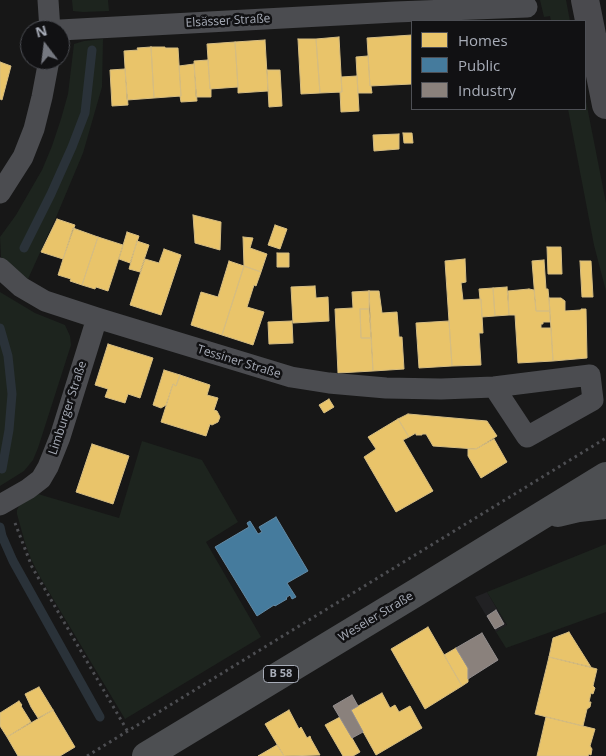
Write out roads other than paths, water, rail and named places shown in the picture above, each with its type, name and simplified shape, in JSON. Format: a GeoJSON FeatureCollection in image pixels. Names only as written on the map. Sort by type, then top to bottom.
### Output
{"type":"FeatureCollection","features":[{"type":"Feature","properties":{"kind":"main road","name":"Weseler Straße"},"geometry":{"type":"LineString","coordinates":[[139,748],[535,520],[606,476]]}},
{"type":"Feature","properties":{"kind":"main road"},"geometry":{"type":"LineString","coordinates":[[535,520],[579,508],[606,505]]}},
{"type":"Feature","properties":{"kind":"street"},"geometry":{"type":"LineString","coordinates":[[48,0],[49,20]]}},
{"type":"Feature","properties":{"kind":"street"},"geometry":{"type":"LineString","coordinates":[[585,0],[606,105]]}},
{"type":"Feature","properties":{"kind":"street","name":"Elsässer Straße"},"geometry":{"type":"LineString","coordinates":[[70,29],[394,6],[527,7]]}},
{"type":"Feature","properties":{"kind":"street"},"geometry":{"type":"LineString","coordinates":[[0,192],[22,157],[34,129],[47,70]]}},
{"type":"Feature","properties":{"kind":"street","name":"Tessiner Straße"},"geometry":{"type":"LineString","coordinates":[[0,268],[21,287],[45,300],[291,378],[386,388],[441,389],[494,387]]}},
{"type":"Feature","properties":{"kind":"street","name":"Limburger Straße"},"geometry":{"type":"LineString","coordinates":[[3,503],[28,489],[41,479],[48,467],[60,437],[97,318]]}},
{"type":"Feature","properties":{"kind":"waterway"},"geometry":{"type":"LineString","coordinates":[[24,248],[51,194],[85,113],[92,50]]}},
{"type":"Feature","properties":{"kind":"waterway"},"geometry":{"type":"LineString","coordinates":[[0,328],[8,356],[12,394],[9,430],[2,469]]}},
{"type":"Feature","properties":{"kind":"waterway"},"geometry":{"type":"LineString","coordinates":[[0,527],[13,561],[100,717]]}}]}
